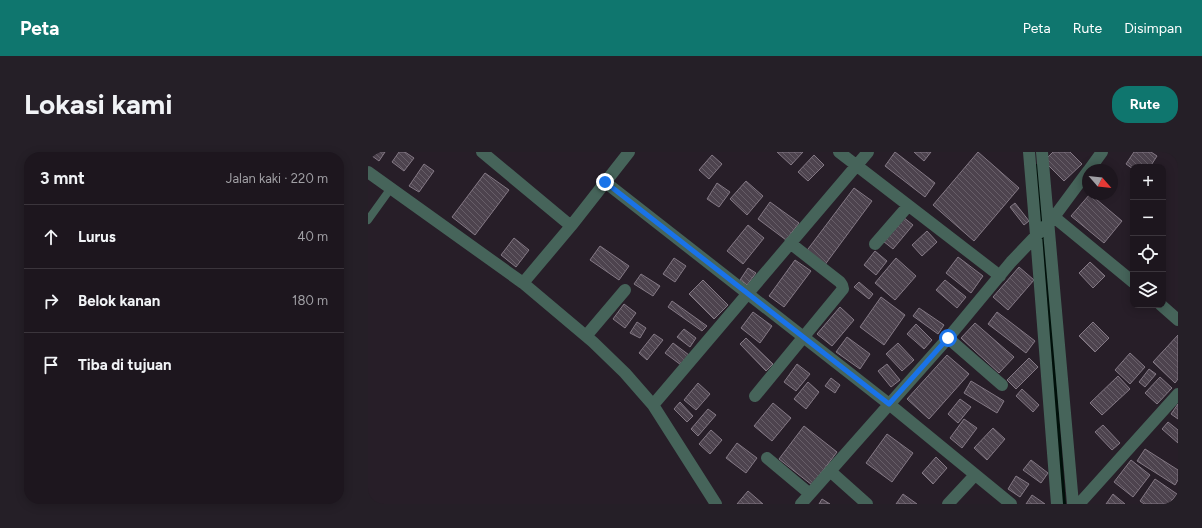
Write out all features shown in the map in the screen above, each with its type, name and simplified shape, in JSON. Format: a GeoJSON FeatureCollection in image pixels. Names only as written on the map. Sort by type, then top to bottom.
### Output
{"type":"FeatureCollection","features":[{"type":"Feature","properties":{"kind":"street"},"geometry":{"type":"LineString","coordinates":[[482,152],[571,226]]}},
{"type":"Feature","properties":{"kind":"street"},"geometry":{"type":"LineString","coordinates":[[523,283],[630,152]]}},
{"type":"Feature","properties":{"kind":"street"},"geometry":{"type":"LineString","coordinates":[[839,152],[1000,276]]}},
{"type":"Feature","properties":{"kind":"street"},"geometry":{"type":"LineString","coordinates":[[653,405],[868,152]]}},
{"type":"Feature","properties":{"kind":"street"},"geometry":{"type":"LineString","coordinates":[[1028,152],[1044,227],[1073,504]]}},
{"type":"Feature","properties":{"kind":"street"},"geometry":{"type":"LineString","coordinates":[[1042,152],[1057,504]]}},
{"type":"Feature","properties":{"kind":"street"},"geometry":{"type":"LineString","coordinates":[[1094,164],[1102,152]]}},
{"type":"Feature","properties":{"kind":"street"},"geometry":{"type":"LineString","coordinates":[[368,172],[523,283],[586,336],[625,373],[653,405],[716,504]]}},
{"type":"Feature","properties":{"kind":"street"},"geometry":{"type":"LineString","coordinates":[[801,504],[948,338],[1000,276],[1044,227],[1082,180]]}},
{"type":"Feature","properties":{"kind":"street"},"geometry":{"type":"LineString","coordinates":[[605,182],[889,404],[1010,504]]}},
{"type":"Feature","properties":{"kind":"street"},"geometry":{"type":"LineString","coordinates":[[875,244],[908,206]]}},
{"type":"Feature","properties":{"kind":"street"},"geometry":{"type":"LineString","coordinates":[[1044,227],[1130,280]]}},
{"type":"Feature","properties":{"kind":"street"},"geometry":{"type":"LineString","coordinates":[[755,396],[843,289],[840,282],[790,243]]}},
{"type":"Feature","properties":{"kind":"street"},"geometry":{"type":"LineString","coordinates":[[586,336],[624,290]]}},
{"type":"Feature","properties":{"kind":"street"},"geometry":{"type":"LineString","coordinates":[[1164,308],[1178,320]]}},
{"type":"Feature","properties":{"kind":"street"},"geometry":{"type":"LineString","coordinates":[[948,338],[1002,385]]}},
{"type":"Feature","properties":{"kind":"street"},"geometry":{"type":"LineString","coordinates":[[1079,504],[1178,394]]}},
{"type":"Feature","properties":{"kind":"street"},"geometry":{"type":"LineString","coordinates":[[767,458],[810,494]]}},
{"type":"Feature","properties":{"kind":"street"},"geometry":{"type":"LineString","coordinates":[[830,471],[867,504]]}},
{"type":"Feature","properties":{"kind":"street"},"geometry":{"type":"LineString","coordinates":[[948,504],[975,475]]}},
{"type":"Feature","properties":{"kind":"lane"},"geometry":{"type":"LineString","coordinates":[[368,220],[391,188]]}},
{"type":"Feature","properties":{"kind":"building"},"geometry":{"type":"Polygon","coordinates":[[[368,152],[385,152],[379,161],[368,152]]]}},
{"type":"Feature","properties":{"kind":"building"},"geometry":{"type":"Polygon","coordinates":[[[399,152],[405,152],[414,158],[404,171],[392,162],[399,152]]]}},
{"type":"Feature","properties":{"kind":"building"},"geometry":{"type":"Polygon","coordinates":[[[777,152],[803,152],[791,165],[777,152]]]}},
{"type":"Feature","properties":{"kind":"building"},"geometry":{"type":"Polygon","coordinates":[[[895,152],[935,183],[925,197],[885,166],[895,152]]]}},
{"type":"Feature","properties":{"kind":"building"},"geometry":{"type":"Polygon","coordinates":[[[914,152],[931,152],[924,161],[914,152]]]}},
{"type":"Feature","properties":{"kind":"building"},"geometry":{"type":"Polygon","coordinates":[[[978,152],[1019,188],[974,241],[933,205],[978,152]]]}},
{"type":"Feature","properties":{"kind":"building"},"geometry":{"type":"Polygon","coordinates":[[[1053,152],[1070,152],[1082,164],[1064,181],[1044,161],[1053,152]]]}},
{"type":"Feature","properties":{"kind":"building"},"geometry":{"type":"Polygon","coordinates":[[[1134,152],[1151,152],[1157,156],[1152,164],[1130,164],[1130,167],[1126,164],[1134,152]]]}},
{"type":"Feature","properties":{"kind":"building"},"geometry":{"type":"Polygon","coordinates":[[[712,155],[722,164],[709,179],[699,170],[712,155]]]}},
{"type":"Feature","properties":{"kind":"building"},"geometry":{"type":"Polygon","coordinates":[[[814,155],[824,165],[808,181],[798,172],[814,155]]]}},
{"type":"Feature","properties":{"kind":"building"},"geometry":{"type":"Polygon","coordinates":[[[424,164],[434,171],[419,192],[409,186],[424,164]]]}},
{"type":"Feature","properties":{"kind":"building"},"geometry":{"type":"Polygon","coordinates":[[[485,173],[509,190],[475,235],[452,217],[485,173]]]}},
{"type":"Feature","properties":{"kind":"building"},"geometry":{"type":"Polygon","coordinates":[[[746,181],[763,196],[747,215],[730,199],[746,181]]]}},
{"type":"Feature","properties":{"kind":"building"},"geometry":{"type":"Polygon","coordinates":[[[717,183],[730,192],[719,207],[707,199],[717,183]]]}},
{"type":"Feature","properties":{"kind":"building"},"geometry":{"type":"Polygon","coordinates":[[[854,188],[872,201],[824,266],[805,253],[854,188]]]}},
{"type":"Feature","properties":{"kind":"building"},"geometry":{"type":"Polygon","coordinates":[[[1085,200],[1097,200],[1122,221],[1104,243],[1071,216],[1085,200]]]}},
{"type":"Feature","properties":{"kind":"building"},"geometry":{"type":"Polygon","coordinates":[[[770,202],[799,223],[786,240],[758,219],[770,202]]]}},
{"type":"Feature","properties":{"kind":"building"},"geometry":{"type":"Polygon","coordinates":[[[1015,203],[1029,221],[1024,225],[1010,207],[1015,203]]]}},
{"type":"Feature","properties":{"kind":"building"},"geometry":{"type":"Polygon","coordinates":[[[903,217],[913,225],[893,249],[883,241],[903,217]]]}},
{"type":"Feature","properties":{"kind":"building"},"geometry":{"type":"Polygon","coordinates":[[[748,225],[764,238],[743,264],[727,251],[748,225]]]}},
{"type":"Feature","properties":{"kind":"building"},"geometry":{"type":"Polygon","coordinates":[[[927,231],[937,242],[922,256],[912,245],[927,231]]]}},
{"type":"Feature","properties":{"kind":"building"},"geometry":{"type":"Polygon","coordinates":[[[514,238],[529,250],[516,267],[501,255],[514,238]]]}},
{"type":"Feature","properties":{"kind":"building"},"geometry":{"type":"Polygon","coordinates":[[[600,246],[629,266],[619,280],[590,260],[600,246]]]}},
{"type":"Feature","properties":{"kind":"building"},"geometry":{"type":"Polygon","coordinates":[[[875,251],[887,261],[876,275],[864,265],[875,251]]]}},
{"type":"Feature","properties":{"kind":"building"},"geometry":{"type":"Polygon","coordinates":[[[958,257],[983,276],[971,293],[946,273],[958,257]]]}},
{"type":"Feature","properties":{"kind":"building"},"geometry":{"type":"Polygon","coordinates":[[[674,258],[686,266],[675,282],[663,274],[674,258]]]}},
{"type":"Feature","properties":{"kind":"building"},"geometry":{"type":"Polygon","coordinates":[[[896,258],[916,276],[895,300],[875,283],[896,258]]]}},
{"type":"Feature","properties":{"kind":"building"},"geometry":{"type":"Polygon","coordinates":[[[795,260],[811,271],[784,307],[769,296],[795,260]]]}},
{"type":"Feature","properties":{"kind":"building"},"geometry":{"type":"Polygon","coordinates":[[[1090,262],[1105,276],[1093,288],[1079,273],[1090,262]]]}},
{"type":"Feature","properties":{"kind":"building"},"geometry":{"type":"Polygon","coordinates":[[[1019,267],[1034,280],[1008,310],[993,297],[1019,267]]]}},
{"type":"Feature","properties":{"kind":"building"},"geometry":{"type":"Polygon","coordinates":[[[748,268],[756,273],[747,285],[740,280],[748,268]]]}},
{"type":"Feature","properties":{"kind":"building"},"geometry":{"type":"Polygon","coordinates":[[[641,274],[660,286],[653,296],[634,284],[641,274]]]}},
{"type":"Feature","properties":{"kind":"building"},"geometry":{"type":"Polygon","coordinates":[[[703,280],[728,305],[714,319],[689,294],[703,280]]]}},
{"type":"Feature","properties":{"kind":"building"},"geometry":{"type":"Polygon","coordinates":[[[945,280],[966,297],[957,308],[936,290],[945,280]]]}},
{"type":"Feature","properties":{"kind":"building"},"geometry":{"type":"Polygon","coordinates":[[[859,282],[873,294],[869,299],[854,287],[859,282]]]}},
{"type":"Feature","properties":{"kind":"building"},"geometry":{"type":"Polygon","coordinates":[[[881,297],[905,315],[884,345],[860,327],[881,297]]]}},
{"type":"Feature","properties":{"kind":"building"},"geometry":{"type":"Polygon","coordinates":[[[672,301],[707,326],[702,331],[668,307],[672,301]]]}},
{"type":"Feature","properties":{"kind":"building"},"geometry":{"type":"Polygon","coordinates":[[[624,304],[636,313],[625,328],[613,319],[624,304]]]}},
{"type":"Feature","properties":{"kind":"building"},"geometry":{"type":"Polygon","coordinates":[[[840,307],[854,320],[832,346],[817,334],[840,307]]]}},
{"type":"Feature","properties":{"kind":"building"},"geometry":{"type":"Polygon","coordinates":[[[919,308],[944,325],[938,334],[913,316],[919,308]]]}},
{"type":"Feature","properties":{"kind":"building"},"geometry":{"type":"Polygon","coordinates":[[[753,312],[772,326],[760,343],[741,328],[753,312]]]}},
{"type":"Feature","properties":{"kind":"building"},"geometry":{"type":"Polygon","coordinates":[[[997,312],[1035,341],[1026,353],[988,324],[997,312]]]}},
{"type":"Feature","properties":{"kind":"building"},"geometry":{"type":"Polygon","coordinates":[[[637,322],[646,328],[640,338],[630,333],[637,322]]]}},
{"type":"Feature","properties":{"kind":"building"},"geometry":{"type":"Polygon","coordinates":[[[1093,322],[1109,338],[1095,352],[1079,336],[1093,322]]]}},
{"type":"Feature","properties":{"kind":"building"},"geometry":{"type":"Polygon","coordinates":[[[975,323],[1014,357],[999,373],[961,338],[975,323]]]}},
{"type":"Feature","properties":{"kind":"building"},"geometry":{"type":"Polygon","coordinates":[[[916,324],[932,340],[924,349],[907,334],[916,324]]]}},
{"type":"Feature","properties":{"kind":"building"},"geometry":{"type":"Polygon","coordinates":[[[684,329],[696,338],[690,347],[677,337],[684,329]]]}},
{"type":"Feature","properties":{"kind":"building"},"geometry":{"type":"Polygon","coordinates":[[[654,334],[663,340],[647,360],[639,353],[654,334]]]}},
{"type":"Feature","properties":{"kind":"building"},"geometry":{"type":"Polygon","coordinates":[[[1178,335],[1178,379],[1175,383],[1153,362],[1178,335]]]}},
{"type":"Feature","properties":{"kind":"building"},"geometry":{"type":"Polygon","coordinates":[[[847,337],[870,354],[860,369],[836,352],[847,337]]]}},
{"type":"Feature","properties":{"kind":"building"},"geometry":{"type":"Polygon","coordinates":[[[746,338],[773,364],[766,371],[740,344],[746,338]]]}},
{"type":"Feature","properties":{"kind":"building"},"geometry":{"type":"Polygon","coordinates":[[[673,343],[689,355],[681,365],[665,353],[673,343]]]}},
{"type":"Feature","properties":{"kind":"building"},"geometry":{"type":"Polygon","coordinates":[[[898,343],[914,360],[902,371],[886,354],[898,343]]]}},
{"type":"Feature","properties":{"kind":"building"},"geometry":{"type":"Polygon","coordinates":[[[1130,353],[1145,367],[1130,384],[1115,370],[1130,353]]]}},
{"type":"Feature","properties":{"kind":"building"},"geometry":{"type":"Polygon","coordinates":[[[947,355],[969,374],[929,419],[907,399],[947,355]]]}},
{"type":"Feature","properties":{"kind":"building"},"geometry":{"type":"Polygon","coordinates":[[[1029,358],[1038,367],[1016,389],[1007,380],[1029,358]]]}},
{"type":"Feature","properties":{"kind":"building"},"geometry":{"type":"Polygon","coordinates":[[[797,364],[810,374],[796,391],[784,382],[797,364]]]}},
{"type":"Feature","properties":{"kind":"building"},"geometry":{"type":"Polygon","coordinates":[[[887,364],[900,380],[891,387],[878,371],[887,364]]]}},
{"type":"Feature","properties":{"kind":"building"},"geometry":{"type":"Polygon","coordinates":[[[1149,369],[1156,374],[1145,387],[1139,382],[1149,369]]]}},
{"type":"Feature","properties":{"kind":"building"},"geometry":{"type":"Polygon","coordinates":[[[1118,376],[1130,389],[1102,415],[1090,403],[1118,376]]]}},
{"type":"Feature","properties":{"kind":"building"},"geometry":{"type":"Polygon","coordinates":[[[1160,377],[1172,388],[1157,404],[1145,393],[1160,377]]]}},
{"type":"Feature","properties":{"kind":"building"},"geometry":{"type":"Polygon","coordinates":[[[831,378],[840,385],[835,393],[825,386],[831,378]]]}},
{"type":"Feature","properties":{"kind":"building"},"geometry":{"type":"Polygon","coordinates":[[[971,381],[1004,401],[997,413],[964,393],[971,381]]]}},
{"type":"Feature","properties":{"kind":"building"},"geometry":{"type":"Polygon","coordinates":[[[808,382],[819,392],[806,409],[794,399],[808,382]]]}},
{"type":"Feature","properties":{"kind":"building"},"geometry":{"type":"Polygon","coordinates":[[[698,383],[710,394],[696,410],[684,400],[698,383]]]}},
{"type":"Feature","properties":{"kind":"building"},"geometry":{"type":"Polygon","coordinates":[[[1022,389],[1039,405],[1033,412],[1016,396],[1022,389]]]}},
{"type":"Feature","properties":{"kind":"building"},"geometry":{"type":"Polygon","coordinates":[[[960,399],[971,407],[958,423],[948,414],[960,399]]]}},
{"type":"Feature","properties":{"kind":"building"},"geometry":{"type":"Polygon","coordinates":[[[680,402],[693,416],[687,422],[674,409],[680,402]]]}},
{"type":"Feature","properties":{"kind":"building"},"geometry":{"type":"Polygon","coordinates":[[[773,403],[791,418],[772,441],[754,426],[773,403]]]}},
{"type":"Feature","properties":{"kind":"building"},"geometry":{"type":"Polygon","coordinates":[[[1178,404],[1178,419],[1171,414],[1178,404]]]}},
{"type":"Feature","properties":{"kind":"building"},"geometry":{"type":"Polygon","coordinates":[[[708,409],[716,415],[698,436],[691,429],[708,409]]]}},
{"type":"Feature","properties":{"kind":"building"},"geometry":{"type":"Polygon","coordinates":[[[964,419],[977,428],[962,448],[950,438],[964,419]]]}},
{"type":"Feature","properties":{"kind":"building"},"geometry":{"type":"Polygon","coordinates":[[[1168,422],[1178,430],[1178,443],[1162,429],[1168,422]]]}},
{"type":"Feature","properties":{"kind":"building"},"geometry":{"type":"Polygon","coordinates":[[[1103,425],[1120,443],[1112,450],[1095,432],[1103,425]]]}},
{"type":"Feature","properties":{"kind":"building"},"geometry":{"type":"Polygon","coordinates":[[[804,426],[837,452],[812,485],[779,459],[804,426]]]}},
{"type":"Feature","properties":{"kind":"building"},"geometry":{"type":"Polygon","coordinates":[[[993,428],[1005,439],[987,460],[974,448],[993,428]]]}},
{"type":"Feature","properties":{"kind":"building"},"geometry":{"type":"Polygon","coordinates":[[[711,430],[722,440],[710,454],[699,444],[711,430]]]}},
{"type":"Feature","properties":{"kind":"building"},"geometry":{"type":"Polygon","coordinates":[[[887,434],[913,453],[892,482],[866,463],[887,434]]]}},
{"type":"Feature","properties":{"kind":"building"},"geometry":{"type":"Polygon","coordinates":[[[737,443],[757,458],[746,473],[726,458],[737,443]]]}},
{"type":"Feature","properties":{"kind":"building"},"geometry":{"type":"Polygon","coordinates":[[[1145,449],[1178,470],[1178,480],[1175,485],[1137,461],[1145,449]]]}},
{"type":"Feature","properties":{"kind":"building"},"geometry":{"type":"Polygon","coordinates":[[[936,457],[947,468],[933,484],[922,473],[936,457]]]}},
{"type":"Feature","properties":{"kind":"building"},"geometry":{"type":"Polygon","coordinates":[[[1031,460],[1048,473],[1041,483],[1023,470],[1031,460]]]}},
{"type":"Feature","properties":{"kind":"building"},"geometry":{"type":"Polygon","coordinates":[[[1131,460],[1150,475],[1133,497],[1114,482],[1131,460]]]}},
{"type":"Feature","properties":{"kind":"building"},"geometry":{"type":"Polygon","coordinates":[[[1016,476],[1029,484],[1020,497],[1008,489],[1016,476]]]}},
{"type":"Feature","properties":{"kind":"building"},"geometry":{"type":"Polygon","coordinates":[[[1155,479],[1177,494],[1169,504],[1144,504],[1140,501],[1155,479]]]}},
{"type":"Feature","properties":{"kind":"building"},"geometry":{"type":"Polygon","coordinates":[[[748,491],[763,504],[737,504],[748,491]]]}},
{"type":"Feature","properties":{"kind":"building"},"geometry":{"type":"Polygon","coordinates":[[[903,494],[917,504],[896,504],[903,494]]]}},
{"type":"Feature","properties":{"kind":"building"},"geometry":{"type":"Polygon","coordinates":[[[1113,494],[1125,504],[1106,504],[1113,494]]]}},
{"type":"Feature","properties":{"kind":"building"},"geometry":{"type":"Polygon","coordinates":[[[1032,495],[1045,504],[1026,504],[1032,495]]]}},
{"type":"Feature","properties":{"kind":"building"},"geometry":{"type":"Polygon","coordinates":[[[822,499],[830,504],[819,504],[822,499]]]}},
{"type":"Feature","properties":{"kind":"waterway"},"geometry":{"type":"LineString","coordinates":[[1036,166],[1046,272],[1064,504]]}},
{"type":"Feature","properties":{"kind":"route"},"geometry":{"type":"LineString","coordinates":[[605,182],[889,404],[948,338]]}}]}
